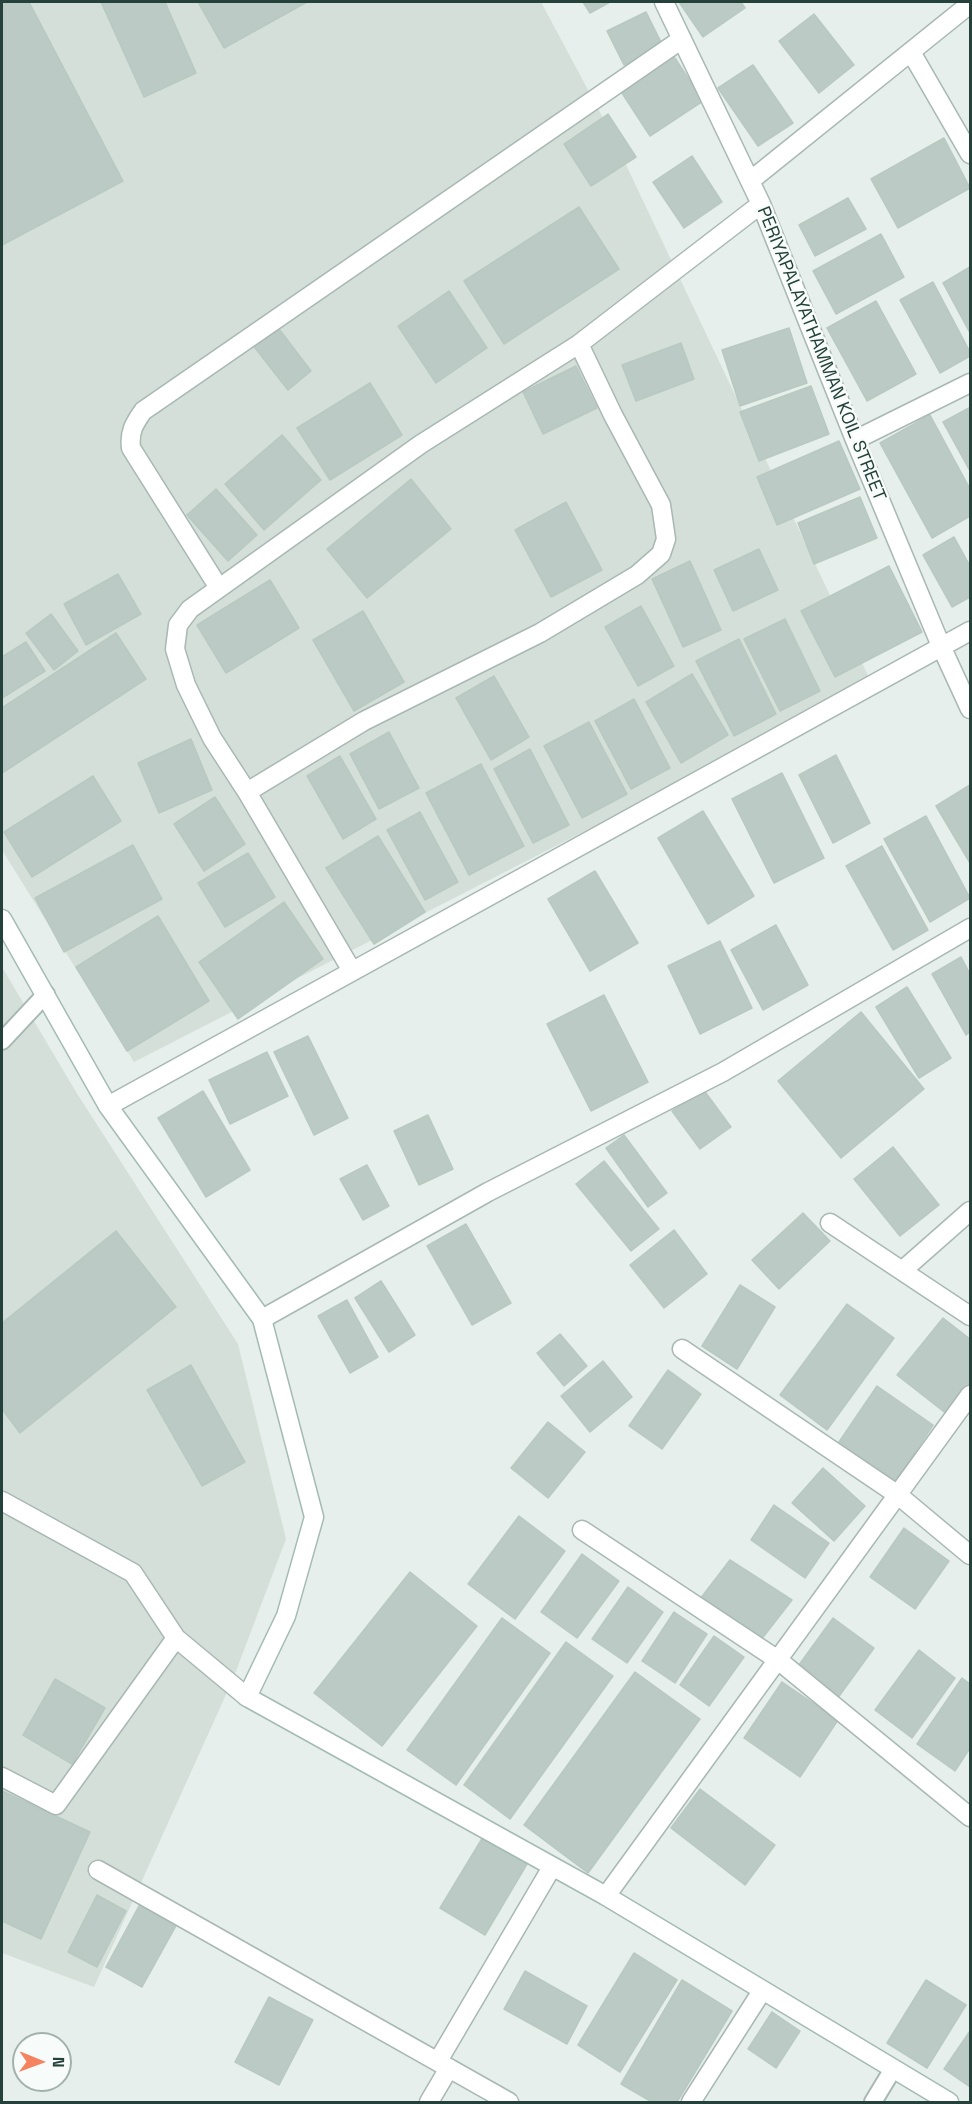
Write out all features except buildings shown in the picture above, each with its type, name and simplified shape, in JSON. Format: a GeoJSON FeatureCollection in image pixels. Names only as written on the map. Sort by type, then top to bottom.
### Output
{"type":"FeatureCollection","features":[{"type":"Feature","properties":{"kind":"street","name":"PERIYAPALAYATHAMMAN KOIL STREET"},"geometry":{"type":"LineString","coordinates":[[664,2],[761,204],[855,440],[941,646],[970,709]]}},
{"type":"Feature","properties":{"kind":"street"},"geometry":{"type":"LineString","coordinates":[[750,181],[970,4]]}},
{"type":"Feature","properties":{"kind":"street"},"geometry":{"type":"LineString","coordinates":[[219,588],[131,448],[129,435],[143,411],[682,39]]}},
{"type":"Feature","properties":{"kind":"street"},"geometry":{"type":"LineString","coordinates":[[911,52],[970,154]]}},
{"type":"Feature","properties":{"kind":"street"},"geometry":{"type":"LineString","coordinates":[[352,971],[247,792],[212,738],[186,686],[175,649],[178,625],[190,609],[421,444],[579,344],[761,204]]}},
{"type":"Feature","properties":{"kind":"street"},"geometry":{"type":"LineString","coordinates":[[247,792],[364,722],[540,633],[637,575],[661,554],[666,539],[661,505],[613,415],[579,344]]}},
{"type":"Feature","properties":{"kind":"street"},"geometry":{"type":"LineString","coordinates":[[855,440],[970,383]]}},
{"type":"Feature","properties":{"kind":"street"},"geometry":{"type":"LineString","coordinates":[[108,1106],[970,631]]}},
{"type":"Feature","properties":{"kind":"street"},"geometry":{"type":"LineString","coordinates":[[2,919],[108,1106],[261,1319],[314,1517],[286,1616],[247,1697]]}},
{"type":"Feature","properties":{"kind":"street"},"geometry":{"type":"LineString","coordinates":[[261,1319],[488,1192],[723,1072],[970,928]]}},
{"type":"Feature","properties":{"kind":"street"},"geometry":{"type":"LineString","coordinates":[[903,1270],[970,1211]]}},
{"type":"Feature","properties":{"kind":"street"},"geometry":{"type":"LineString","coordinates":[[830,1223],[970,1316]]}},
{"type":"Feature","properties":{"kind":"street"},"geometry":{"type":"LineString","coordinates":[[682,1348],[898,1495],[970,1555]]}},
{"type":"Feature","properties":{"kind":"street"},"geometry":{"type":"LineString","coordinates":[[606,1896],[970,1395]]}},
{"type":"Feature","properties":{"kind":"street"},"geometry":{"type":"LineString","coordinates":[[2,1501],[133,1573],[176,1638],[247,1697],[606,1896],[949,2103]]}},
{"type":"Feature","properties":{"kind":"street"},"geometry":{"type":"LineString","coordinates":[[582,1530],[778,1660],[970,1817]]}},
{"type":"Feature","properties":{"kind":"street"},"geometry":{"type":"LineString","coordinates":[[2,1777],[56,1805],[176,1638]]}},
{"type":"Feature","properties":{"kind":"street"},"geometry":{"type":"LineString","coordinates":[[429,2103],[444,2064],[552,1867]]}},
{"type":"Feature","properties":{"kind":"street"},"geometry":{"type":"LineString","coordinates":[[98,1870],[444,2064],[509,2103]]}},
{"type":"Feature","properties":{"kind":"street"},"geometry":{"type":"LineString","coordinates":[[691,2103],[762,1990]]}},
{"type":"Feature","properties":{"kind":"lane"},"geometry":{"type":"LineString","coordinates":[[2,1041],[46,994]]}},
{"type":"Feature","properties":{"kind":"lane"},"geometry":{"type":"LineString","coordinates":[[873,2103],[893,2069]]}},
{"type":"Feature","properties":{"kind":"shaded area"},"geometry":{"type":"Polygon","coordinates":[[[2,2],[541,2],[610,131],[872,684],[134,1062],[2,850],[2,2]]]}},
{"type":"Feature","properties":{"kind":"shaded area"},"geometry":{"type":"Polygon","coordinates":[[[2,967],[76,1092],[238,1344],[286,1539],[233,1679],[94,1987],[2,1953],[2,967]]]}}]}
